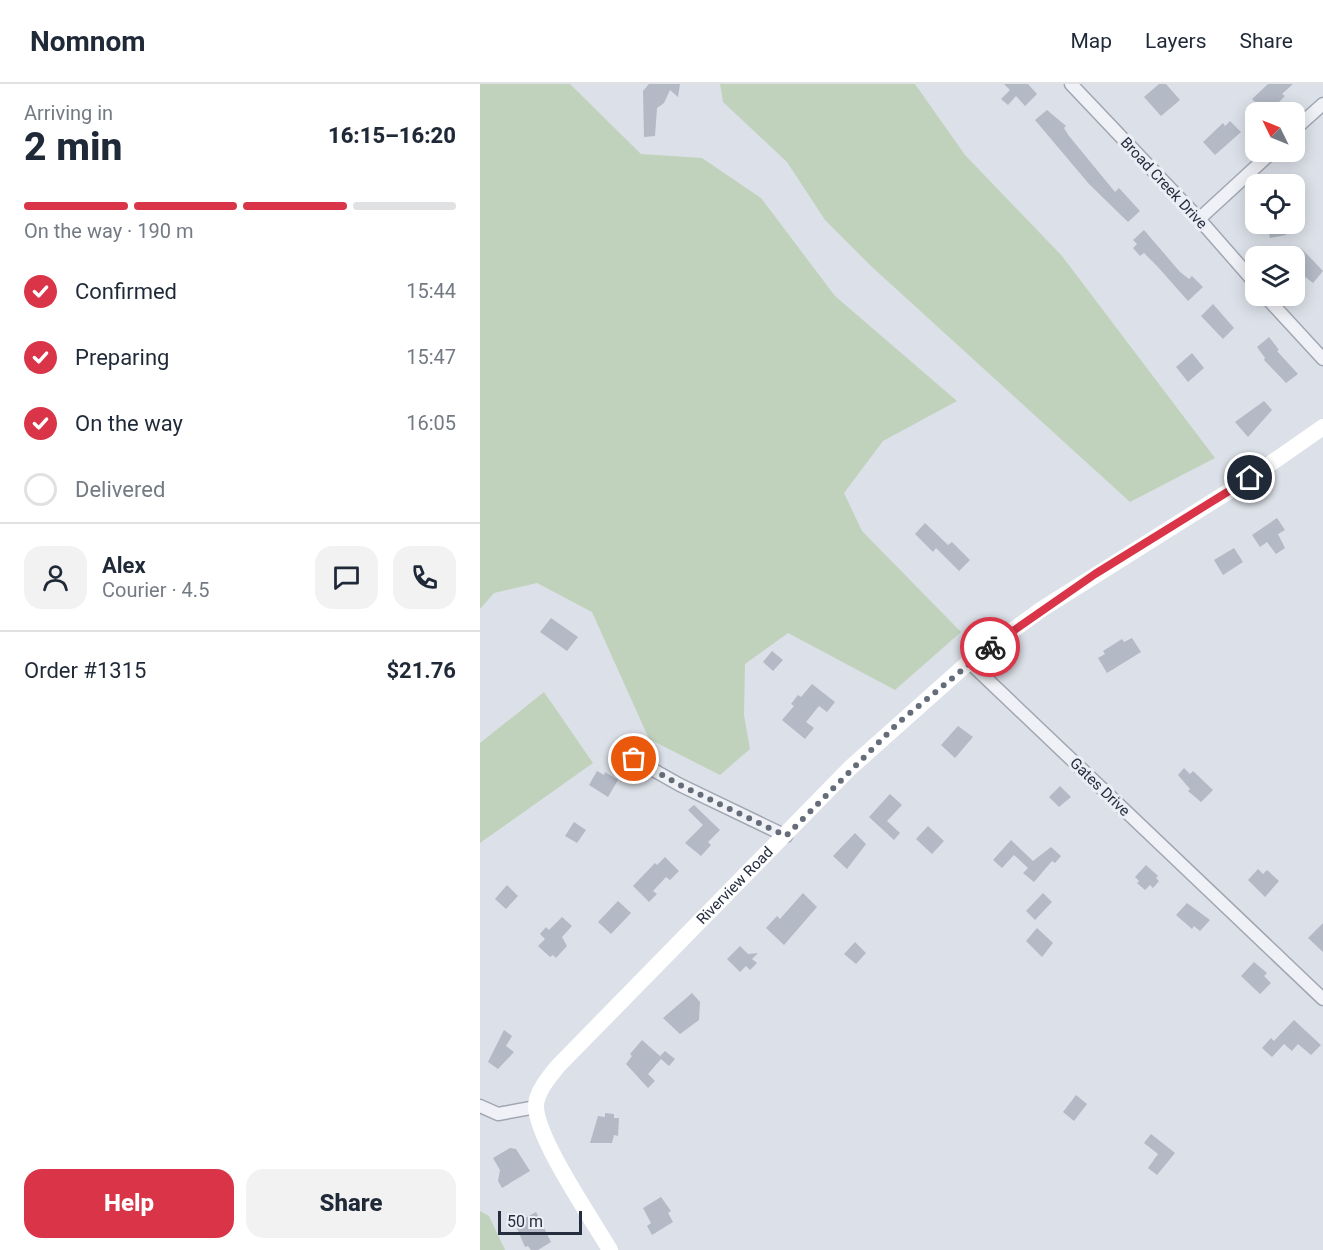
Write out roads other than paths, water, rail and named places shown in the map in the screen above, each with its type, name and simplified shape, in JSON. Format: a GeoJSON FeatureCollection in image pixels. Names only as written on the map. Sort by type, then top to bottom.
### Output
{"type":"FeatureCollection","features":[{"type":"Feature","properties":{"kind":"street","name":"Broad Creek Drive"},"geometry":{"type":"LineString","coordinates":[[1071,84],[1199,219],[1245,271]]}},
{"type":"Feature","properties":{"kind":"street"},"geometry":{"type":"LineString","coordinates":[[1305,120],[1323,104]]}},
{"type":"Feature","properties":{"kind":"street"},"geometry":{"type":"LineString","coordinates":[[1199,219],[1261,162]]}},
{"type":"Feature","properties":{"kind":"street"},"geometry":{"type":"LineString","coordinates":[[1274,306],[1323,359]]}},
{"type":"Feature","properties":{"kind":"street","name":"Riverview Road"},"geometry":{"type":"LineString","coordinates":[[536,1107],[546,1082],[558,1066],[872,747],[969,662],[1042,609],[1250,478],[1323,427]]}},
{"type":"Feature","properties":{"kind":"street","name":"Gates Drive"},"geometry":{"type":"LineString","coordinates":[[969,662],[1323,999]]}},
{"type":"Feature","properties":{"kind":"street"},"geometry":{"type":"LineString","coordinates":[[634,759],[680,785],[786,836]]}},
{"type":"Feature","properties":{"kind":"street"},"geometry":{"type":"LineString","coordinates":[[480,1106],[498,1114],[536,1107],[546,1141],[609,1250]]}}]}
